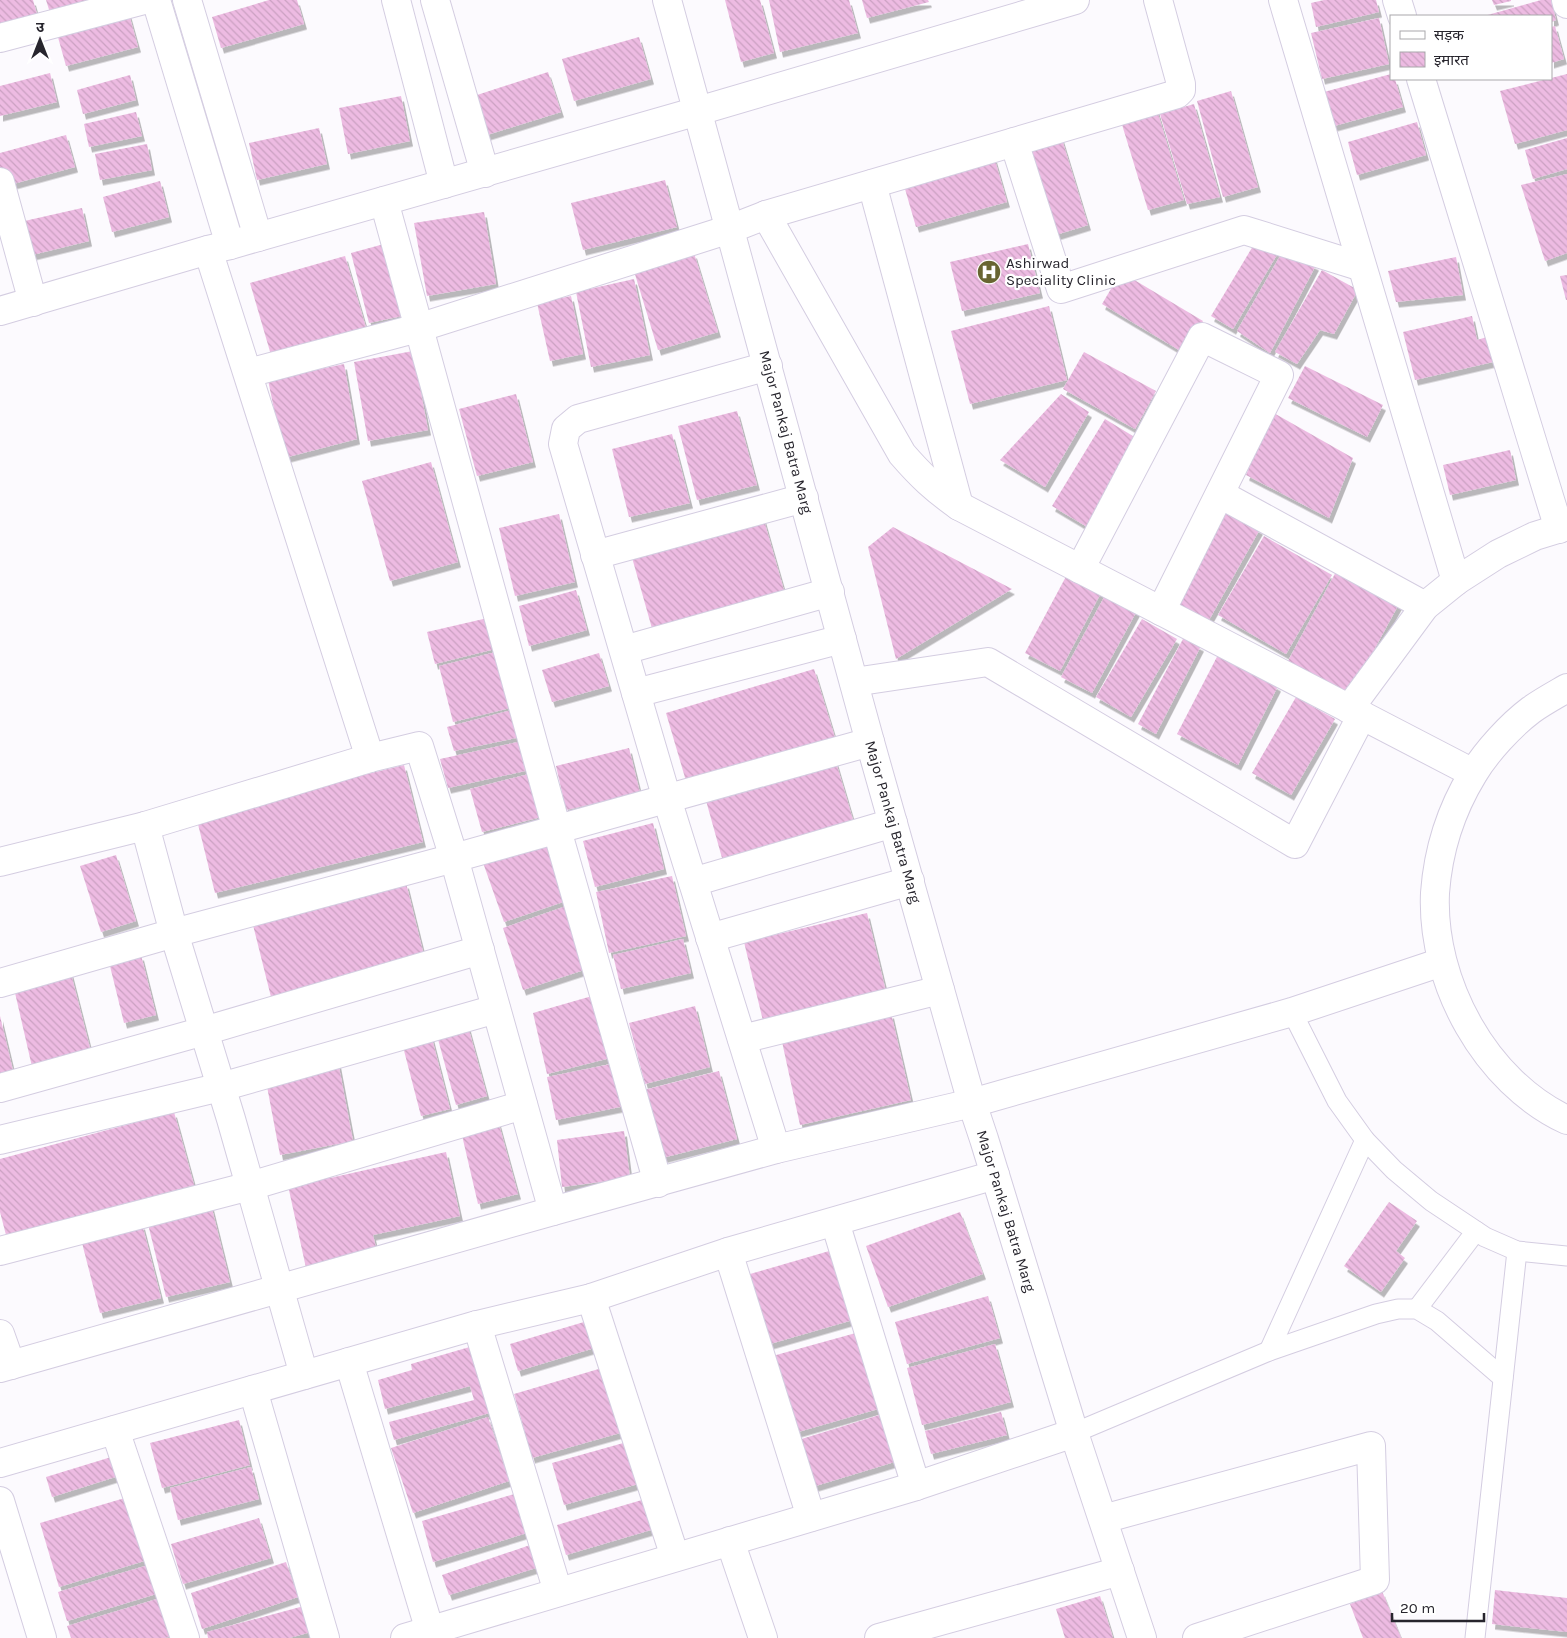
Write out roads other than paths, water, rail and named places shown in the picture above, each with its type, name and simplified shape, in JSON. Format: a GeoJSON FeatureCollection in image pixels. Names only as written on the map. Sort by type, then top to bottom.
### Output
{"type":"FeatureCollection","features":[{"type":"Feature","properties":{"kind":"street"},"geometry":{"type":"LineString","coordinates":[[0,38],[144,0]]}},
{"type":"Feature","properties":{"kind":"street"},"geometry":{"type":"LineString","coordinates":[[156,0],[219,247],[248,373],[370,758]]}},
{"type":"Feature","properties":{"kind":"street"},"geometry":{"type":"LineString","coordinates":[[187,0],[258,237]]}},
{"type":"Feature","properties":{"kind":"street"},"geometry":{"type":"LineString","coordinates":[[396,0],[444,184]]}},
{"type":"Feature","properties":{"kind":"street"},"geometry":{"type":"LineString","coordinates":[[435,0],[485,172]]}},
{"type":"Feature","properties":{"kind":"street","name":"Major Pankaj Batra Marg"},"geometry":{"type":"LineString","coordinates":[[667,0],[870,742],[972,1103],[1074,1433],[1142,1638]]}},
{"type":"Feature","properties":{"kind":"street"},"geometry":{"type":"LineString","coordinates":[[0,311],[698,111],[1075,0]]}},
{"type":"Feature","properties":{"kind":"street"},"geometry":{"type":"LineString","coordinates":[[248,373],[418,328],[730,229],[766,215],[1177,94],[1181,90],[1158,0]]}},
{"type":"Feature","properties":{"kind":"street"},"geometry":{"type":"LineString","coordinates":[[1283,0],[1456,581]]}},
{"type":"Feature","properties":{"kind":"street"},"geometry":{"type":"LineString","coordinates":[[1397,0],[1402,15]]}},
{"type":"Feature","properties":{"kind":"street"},"geometry":{"type":"LineString","coordinates":[[1566,0],[1567,4]]}},
{"type":"Feature","properties":{"kind":"street"},"geometry":{"type":"LineString","coordinates":[[854,682],[988,662],[1295,844],[1356,712],[1425,606],[1456,581],[1498,554],[1535,536],[1563,528],[1421,80]]}},
{"type":"Feature","properties":{"kind":"street"},"geometry":{"type":"LineString","coordinates":[[1014,142],[1061,288],[1244,230],[1362,267]]}},
{"type":"Feature","properties":{"kind":"street"},"geometry":{"type":"LineString","coordinates":[[0,182],[33,302]]}},
{"type":"Feature","properties":{"kind":"street"},"geometry":{"type":"LineString","coordinates":[[872,184],[960,506]]}},
{"type":"Feature","properties":{"kind":"street"},"geometry":{"type":"LineString","coordinates":[[384,201],[557,830],[658,1183]]}},
{"type":"Feature","properties":{"kind":"street"},"geometry":{"type":"LineString","coordinates":[[766,215],[902,454],[935,489],[960,506],[1473,773]]}},
{"type":"Feature","properties":{"kind":"street"},"geometry":{"type":"LineString","coordinates":[[1080,569],[1202,337],[1279,375],[1162,611]]}},
{"type":"Feature","properties":{"kind":"street"},"geometry":{"type":"LineString","coordinates":[[768,366],[578,419],[566,429],[563,444],[667,799],[776,1149]]}},
{"type":"Feature","properties":{"kind":"street"},"geometry":{"type":"LineString","coordinates":[[1220,494],[1425,606]]}},
{"type":"Feature","properties":{"kind":"street"},"geometry":{"type":"LineString","coordinates":[[596,555],[804,498]]}},
{"type":"Feature","properties":{"kind":"street"},"geometry":{"type":"LineString","coordinates":[[624,650],[830,592]]}},
{"type":"Feature","properties":{"kind":"street"},"geometry":{"type":"LineString","coordinates":[[636,693],[842,639]]}},
{"type":"Feature","properties":{"kind":"street"},"geometry":{"type":"LineString","coordinates":[[1567,688],[1531,710],[1496,742],[1473,773],[1454,809],[1441,852],[1435,893],[1437,937],[1442,962],[1464,1018],[1492,1061],[1521,1090],[1558,1116],[1567,1120]]}},
{"type":"Feature","properties":{"kind":"street"},"geometry":{"type":"LineString","coordinates":[[0,983],[174,933],[557,830],[870,742]]}},
{"type":"Feature","properties":{"kind":"street"},"geometry":{"type":"LineString","coordinates":[[0,862],[145,826],[370,758],[419,746],[454,858],[553,1211]]}},
{"type":"Feature","properties":{"kind":"street"},"geometry":{"type":"LineString","coordinates":[[693,882],[893,823]]}},
{"type":"Feature","properties":{"kind":"street"},"geometry":{"type":"LineString","coordinates":[[145,826],[174,933],[221,1087],[304,1375]]}},
{"type":"Feature","properties":{"kind":"street"},"geometry":{"type":"LineString","coordinates":[[710,938],[910,881]]}},
{"type":"Feature","properties":{"kind":"street"},"geometry":{"type":"LineString","coordinates":[[0,1088],[204,1031],[480,950]]}},
{"type":"Feature","properties":{"kind":"street"},"geometry":{"type":"LineString","coordinates":[[0,1334],[6,1366],[776,1149],[972,1103],[1292,1012],[1442,962]]}},
{"type":"Feature","properties":{"kind":"street"},"geometry":{"type":"LineString","coordinates":[[742,1040],[940,990]]}},
{"type":"Feature","properties":{"kind":"street"},"geometry":{"type":"LineString","coordinates":[[0,1140],[221,1087],[496,1009]]}},
{"type":"Feature","properties":{"kind":"street"},"geometry":{"type":"LineString","coordinates":[[0,1251],[250,1186],[523,1105]]}},
{"type":"Feature","properties":{"kind":"street"},"geometry":{"type":"LineString","coordinates":[[0,1463],[477,1325],[591,1298],[728,1252],[995,1176]]}},
{"type":"Feature","properties":{"kind":"street"},"geometry":{"type":"LineString","coordinates":[[835,1222],[916,1486]]}},
{"type":"Feature","properties":{"kind":"street"},"geometry":{"type":"LineString","coordinates":[[728,1252],[812,1517]]}},
{"type":"Feature","properties":{"kind":"street"},"geometry":{"type":"LineString","coordinates":[[591,1298],[675,1557]]}},
{"type":"Feature","properties":{"kind":"street"},"geometry":{"type":"LineString","coordinates":[[477,1325],[558,1592]]}},
{"type":"Feature","properties":{"kind":"street"},"geometry":{"type":"LineString","coordinates":[[349,1362],[417,1634],[916,1486],[1074,1433]]}},
{"type":"Feature","properties":{"kind":"street"},"geometry":{"type":"LineString","coordinates":[[253,1390],[325,1638]]}},
{"type":"Feature","properties":{"kind":"street"},"geometry":{"type":"LineString","coordinates":[[115,1430],[185,1638]]}},
{"type":"Feature","properties":{"kind":"street"},"geometry":{"type":"LineString","coordinates":[[1103,1519],[1371,1446],[1375,1580],[1197,1638]]}},
{"type":"Feature","properties":{"kind":"street"},"geometry":{"type":"LineString","coordinates":[[0,1501],[42,1638]]}},
{"type":"Feature","properties":{"kind":"street"},"geometry":{"type":"LineString","coordinates":[[730,1541],[763,1638]]}},
{"type":"Feature","properties":{"kind":"street"},"geometry":{"type":"LineString","coordinates":[[880,1638],[1120,1571]]}},
{"type":"Feature","properties":{"kind":"lane"},"geometry":{"type":"LineString","coordinates":[[1292,1012],[1337,1101],[1365,1140],[1394,1170],[1431,1201],[1485,1237],[1517,1251],[1567,1256]]}},
{"type":"Feature","properties":{"kind":"lane"},"geometry":{"type":"LineString","coordinates":[[1269,1350],[1365,1140]]}},
{"type":"Feature","properties":{"kind":"lane"},"geometry":{"type":"LineString","coordinates":[[1417,1310],[1476,1231]]}},
{"type":"Feature","properties":{"kind":"lane"},"geometry":{"type":"LineString","coordinates":[[1474,1638],[1517,1251]]}},
{"type":"Feature","properties":{"kind":"lane"},"geometry":{"type":"LineString","coordinates":[[1074,1433],[1269,1350],[1376,1314],[1398,1310],[1417,1310],[1437,1321],[1503,1378]]}},
{"type":"Feature","properties":{"kind":"place","name":"Ashirwad Speciality Clinic"},"geometry":{"type":"Point","coordinates":[989,272]}}]}
